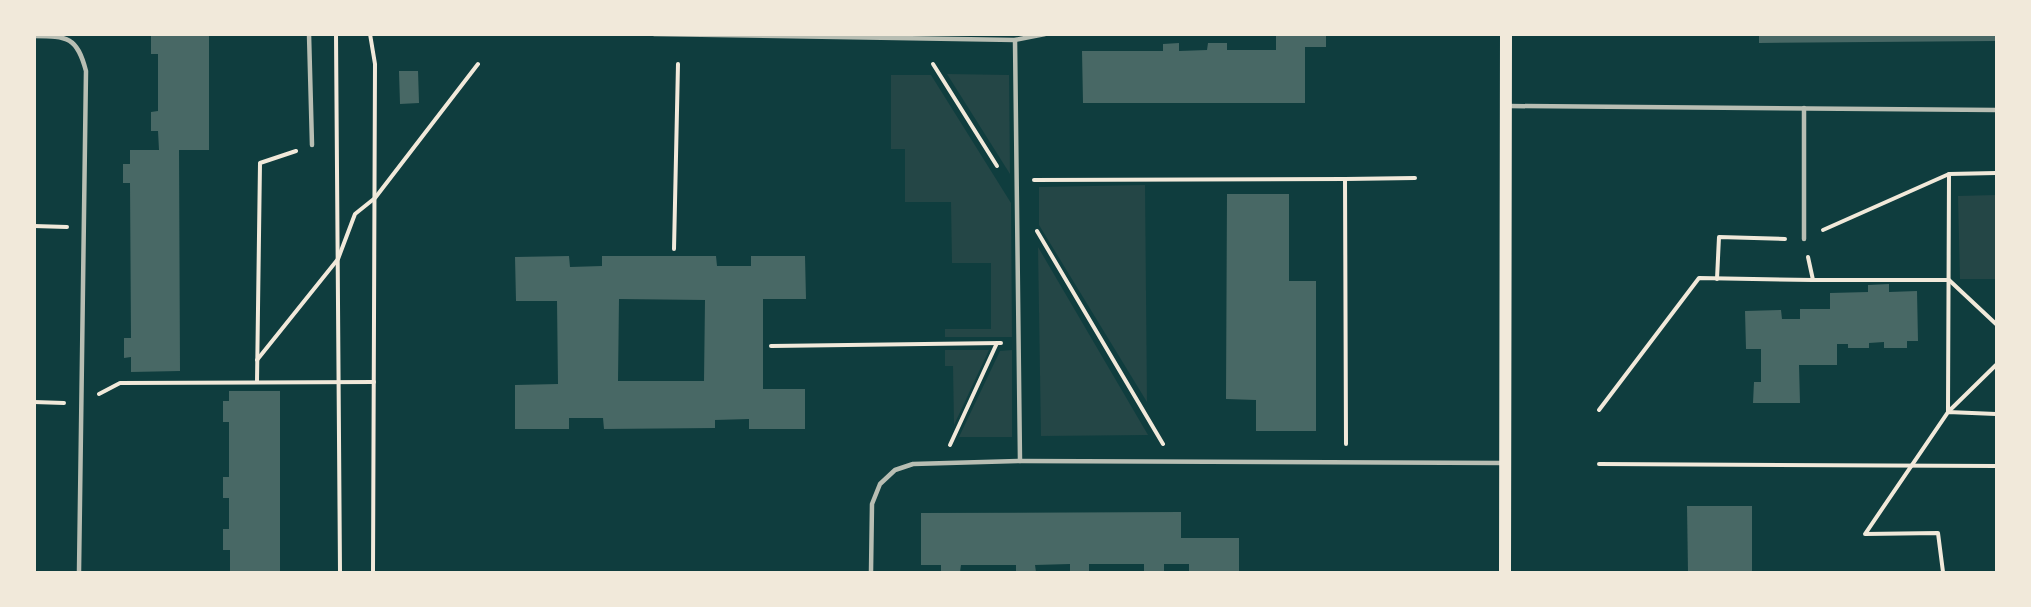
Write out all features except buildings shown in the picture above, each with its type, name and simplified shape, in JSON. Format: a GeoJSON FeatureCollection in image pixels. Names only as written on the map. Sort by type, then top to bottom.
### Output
{"type":"FeatureCollection","features":[{"type":"Feature","properties":{"kind":"main road"},"geometry":{"type":"LineString","coordinates":[[1506,34],[1506,573]]}},
{"type":"Feature","properties":{"kind":"lane"},"geometry":{"type":"LineString","coordinates":[[309,34],[312,146]]}},
{"type":"Feature","properties":{"kind":"lane"},"geometry":{"type":"LineString","coordinates":[[654,34],[1016,40],[1045,34]]}},
{"type":"Feature","properties":{"kind":"lane"},"geometry":{"type":"LineString","coordinates":[[34,36],[57,36],[70,41],[81,53],[86,71],[80,573]]}},
{"type":"Feature","properties":{"kind":"lane"},"geometry":{"type":"LineString","coordinates":[[1016,40],[1020,461]]}},
{"type":"Feature","properties":{"kind":"lane"},"geometry":{"type":"LineString","coordinates":[[1506,106],[1996,110]]}},
{"type":"Feature","properties":{"kind":"lane"},"geometry":{"type":"LineString","coordinates":[[1804,108],[1804,239]]}},
{"type":"Feature","properties":{"kind":"lane"},"geometry":{"type":"LineString","coordinates":[[872,573],[872,504],[880,484],[895,470],[914,464],[1020,461],[1506,463]]}},
{"type":"Feature","properties":{"kind":"path"},"geometry":{"type":"LineString","coordinates":[[336,34],[340,573]]}},
{"type":"Feature","properties":{"kind":"path"},"geometry":{"type":"LineString","coordinates":[[369,34],[375,64],[373,573]]}},
{"type":"Feature","properties":{"kind":"path"},"geometry":{"type":"LineString","coordinates":[[257,360],[338,259],[355,214],[375,198],[478,64]]}},
{"type":"Feature","properties":{"kind":"path"},"geometry":{"type":"LineString","coordinates":[[674,249],[678,64]]}},
{"type":"Feature","properties":{"kind":"path"},"geometry":{"type":"LineString","coordinates":[[933,64],[1006,180],[1416,178]]}},
{"type":"Feature","properties":{"kind":"path"},"geometry":{"type":"LineString","coordinates":[[257,382],[260,163],[312,146]]}},
{"type":"Feature","properties":{"kind":"path"},"geometry":{"type":"LineString","coordinates":[[1717,279],[1719,237],[1804,239],[1949,174],[1996,173]]}},
{"type":"Feature","properties":{"kind":"path"},"geometry":{"type":"LineString","coordinates":[[1948,412],[1949,174]]}},
{"type":"Feature","properties":{"kind":"path"},"geometry":{"type":"LineString","coordinates":[[1345,179],[1346,463]]}},
{"type":"Feature","properties":{"kind":"path"},"geometry":{"type":"LineString","coordinates":[[1018,199],[1165,446]]}},
{"type":"Feature","properties":{"kind":"path"},"geometry":{"type":"LineString","coordinates":[[34,226],[84,227]]}},
{"type":"Feature","properties":{"kind":"path"},"geometry":{"type":"LineString","coordinates":[[1804,239],[1813,280]]}},
{"type":"Feature","properties":{"kind":"path"},"geometry":{"type":"LineString","coordinates":[[1599,410],[1699,278],[1948,280],[1996,324]]}},
{"type":"Feature","properties":{"kind":"path"},"geometry":{"type":"LineString","coordinates":[[941,464],[1002,334]]}},
{"type":"Feature","properties":{"kind":"path"},"geometry":{"type":"LineString","coordinates":[[771,346],[1019,343]]}},
{"type":"Feature","properties":{"kind":"path"},"geometry":{"type":"LineString","coordinates":[[1943,573],[1938,533],[1865,534],[1948,412],[1996,365]]}},
{"type":"Feature","properties":{"kind":"path"},"geometry":{"type":"LineString","coordinates":[[34,402],[82,403],[120,383],[374,382]]}},
{"type":"Feature","properties":{"kind":"path"},"geometry":{"type":"LineString","coordinates":[[1948,412],[1996,414]]}},
{"type":"Feature","properties":{"kind":"path"},"geometry":{"type":"LineString","coordinates":[[1599,464],[1996,466]]}},
{"type":"Feature","properties":{"kind":"shaded area"},"geometry":{"type":"Polygon","coordinates":[[[947,74],[1009,75],[1010,174],[947,74]]]}},
{"type":"Feature","properties":{"kind":"shaded area"},"geometry":{"type":"Polygon","coordinates":[[[891,75],[931,75],[1011,203],[1012,337],[945,337],[945,329],[991,329],[991,263],[952,263],[951,202],[905,202],[905,149],[891,149],[891,75]]]}},
{"type":"Feature","properties":{"kind":"shaded area"},"geometry":{"type":"Polygon","coordinates":[[[1145,185],[1147,402],[1039,225],[1039,187],[1145,185]]]}},
{"type":"Feature","properties":{"kind":"shaded area"},"geometry":{"type":"Polygon","coordinates":[[[1996,195],[1996,279],[1960,279],[1958,196],[1996,195]]]}},
{"type":"Feature","properties":{"kind":"shaded area"},"geometry":{"type":"Polygon","coordinates":[[[1038,247],[1148,435],[1041,436],[1038,247]]]}},
{"type":"Feature","properties":{"kind":"shaded area"},"geometry":{"type":"Polygon","coordinates":[[[945,350],[989,350],[954,425],[953,366],[945,366],[945,350]]]}},
{"type":"Feature","properties":{"kind":"shaded area"},"geometry":{"type":"Polygon","coordinates":[[[1012,350],[1012,437],[959,437],[1000,351],[1012,350]]]}}]}
